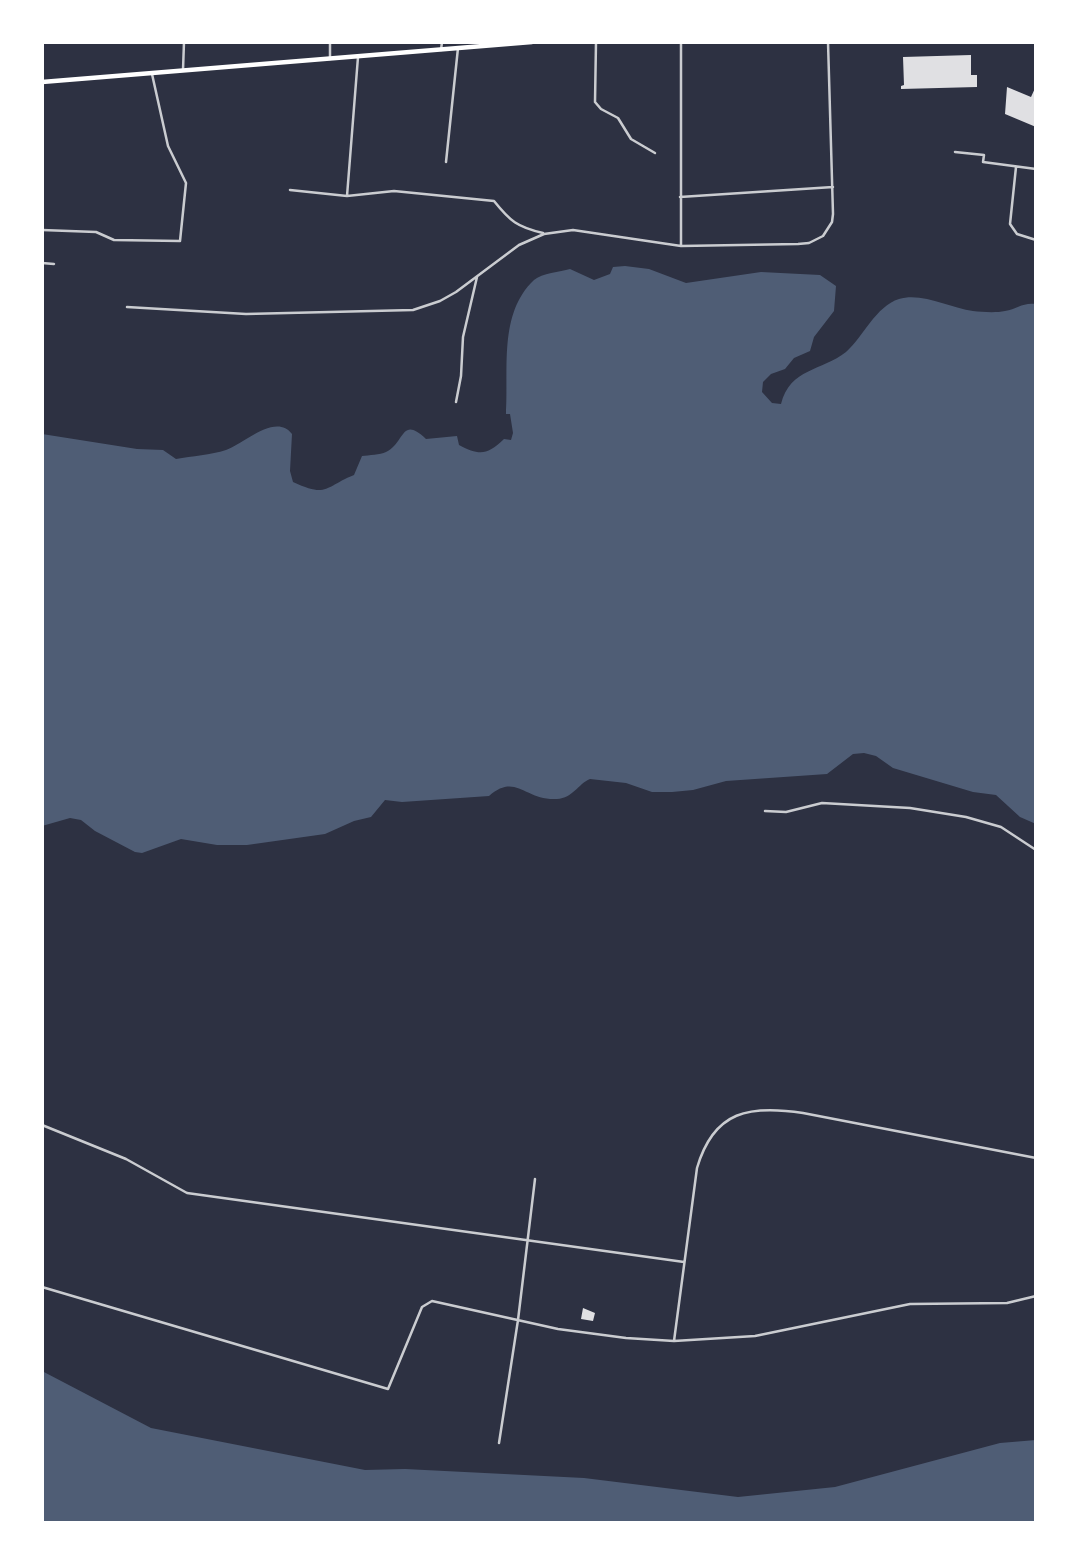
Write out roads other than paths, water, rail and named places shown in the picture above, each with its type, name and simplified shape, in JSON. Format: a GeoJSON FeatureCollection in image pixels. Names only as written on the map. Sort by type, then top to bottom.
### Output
{"type":"FeatureCollection","features":[{"type":"Feature","properties":{"kind":"main road"},"geometry":{"type":"LineString","coordinates":[[42,82],[532,42]]}},
{"type":"Feature","properties":{"kind":"street"},"geometry":{"type":"LineString","coordinates":[[183,71],[184,42]]}},
{"type":"Feature","properties":{"kind":"street"},"geometry":{"type":"LineString","coordinates":[[330,42],[330,59]]}},
{"type":"Feature","properties":{"kind":"street"},"geometry":{"type":"LineString","coordinates":[[442,42],[442,50]]}},
{"type":"Feature","properties":{"kind":"street"},"geometry":{"type":"LineString","coordinates":[[596,42],[595,102],[618,118],[631,139],[655,153]]}},
{"type":"Feature","properties":{"kind":"street"},"geometry":{"type":"LineString","coordinates":[[681,42],[681,246]]}},
{"type":"Feature","properties":{"kind":"street"},"geometry":{"type":"LineString","coordinates":[[290,190],[347,196],[394,191],[494,201],[511,222],[523,229],[544,233],[573,230],[681,246],[798,244],[817,240],[832,222],[830,42]]}},
{"type":"Feature","properties":{"kind":"street"},"geometry":{"type":"LineString","coordinates":[[446,162],[458,48]]}},
{"type":"Feature","properties":{"kind":"street"},"geometry":{"type":"LineString","coordinates":[[347,196],[358,57]]}},
{"type":"Feature","properties":{"kind":"street"},"geometry":{"type":"LineString","coordinates":[[42,230],[96,232],[114,240],[180,241],[186,183],[168,146],[152,74]]}},
{"type":"Feature","properties":{"kind":"street"},"geometry":{"type":"LineString","coordinates":[[955,152],[984,155],[983,162],[1036,169]]}},
{"type":"Feature","properties":{"kind":"street"},"geometry":{"type":"LineString","coordinates":[[1016,167],[1010,224],[1017,234],[1036,240]]}},
{"type":"Feature","properties":{"kind":"street"},"geometry":{"type":"LineString","coordinates":[[680,197],[833,187]]}},
{"type":"Feature","properties":{"kind":"street"},"geometry":{"type":"LineString","coordinates":[[127,307],[246,314],[413,310],[440,301],[519,245],[544,233]]}},
{"type":"Feature","properties":{"kind":"street"},"geometry":{"type":"LineString","coordinates":[[42,263],[54,264]]}},
{"type":"Feature","properties":{"kind":"street"},"geometry":{"type":"LineString","coordinates":[[456,402],[461,376],[463,337],[477,277]]}},
{"type":"Feature","properties":{"kind":"street"},"geometry":{"type":"LineString","coordinates":[[765,811],[786,812],[822,803],[910,808],[966,817],[1001,827],[1036,850]]}},
{"type":"Feature","properties":{"kind":"street"},"geometry":{"type":"LineString","coordinates":[[674,1341],[701,1153],[718,1128],[743,1113],[771,1109],[803,1113],[1036,1157]]}},
{"type":"Feature","properties":{"kind":"street"},"geometry":{"type":"LineString","coordinates":[[42,1125],[126,1159],[187,1193],[684,1262]]}},
{"type":"Feature","properties":{"kind":"street"},"geometry":{"type":"LineString","coordinates":[[499,1443],[518,1320],[535,1179]]}},
{"type":"Feature","properties":{"kind":"street"},"geometry":{"type":"LineString","coordinates":[[42,1287],[388,1389],[426,1303],[440,1301],[558,1329],[674,1341],[755,1336],[909,1304],[1007,1303],[1036,1296]]}},
{"type":"Feature","properties":{"kind":"water"},"geometry":{"type":"Polygon","coordinates":[[[613,267],[649,269],[686,283],[761,272],[820,275],[836,286],[834,311],[814,337],[810,351],[794,358],[785,369],[771,374],[763,382],[762,392],[772,403],[781,404],[792,383],[846,352],[883,308],[899,299],[917,298],[989,312],[1036,304],[1036,824],[1020,817],[996,795],[973,792],[893,768],[876,756],[864,753],[853,754],[827,774],[726,781],[693,790],[652,792],[626,783],[590,779],[571,794],[557,799],[507,787],[498,789],[489,796],[402,802],[385,800],[371,817],[354,821],[325,834],[247,845],[217,845],[181,839],[142,853],[95,831],[81,820],[70,818],[42,826],[42,434],[137,449],[163,450],[176,459],[226,450],[259,432],[277,426],[292,434],[290,471],[293,482],[320,490],[354,475],[362,456],[386,452],[407,430],[418,432],[426,439],[457,436],[459,445],[466,449],[488,451],[504,439],[511,440],[513,433],[510,414],[506,414],[508,343],[515,309],[523,294],[534,280],[546,274],[570,269],[594,280],[610,274],[613,267]]]}},
{"type":"Feature","properties":{"kind":"water"},"geometry":{"type":"Polygon","coordinates":[[[42,1371],[151,1428],[365,1470],[405,1469],[584,1478],[738,1497],[835,1487],[1000,1443],[1036,1440],[1036,1523],[42,1523],[42,1371]]]}}]}
